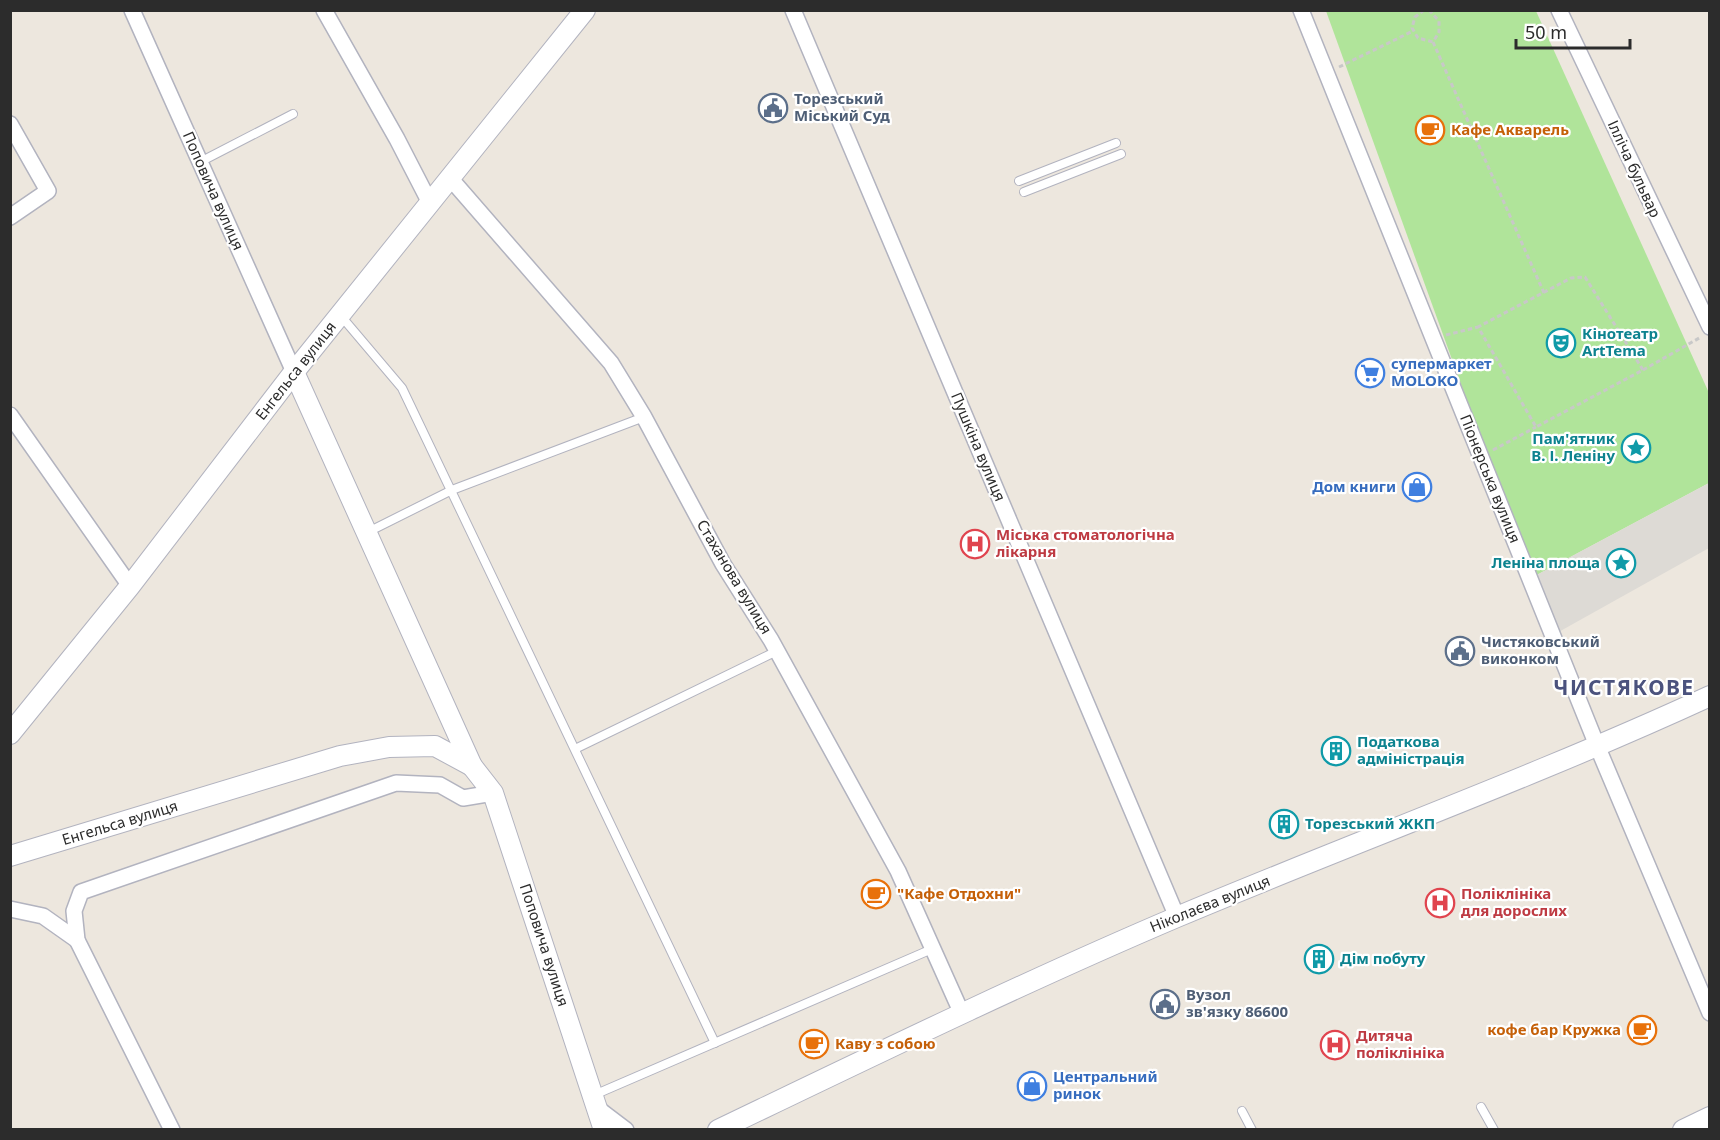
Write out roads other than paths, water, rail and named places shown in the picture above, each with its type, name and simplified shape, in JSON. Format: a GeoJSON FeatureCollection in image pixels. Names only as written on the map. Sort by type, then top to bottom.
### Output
{"type":"FeatureCollection","features":[{"type":"Feature","properties":{"kind":"street","name":"Поповича вулиця"},"geometry":{"type":"LineString","coordinates":[[132,10],[294,372]]}},
{"type":"Feature","properties":{"kind":"street"},"geometry":{"type":"LineString","coordinates":[[324,10],[398,139],[430,203]]}},
{"type":"Feature","properties":{"kind":"street","name":"Енгельса вулиця"},"geometry":{"type":"LineString","coordinates":[[10,734],[130,586],[294,372],[585,10]]}},
{"type":"Feature","properties":{"kind":"street","name":"Пушкіна вулиця"},"geometry":{"type":"LineString","coordinates":[[793,10],[1177,917]]}},
{"type":"Feature","properties":{"kind":"street","name":"Піонерська вулиця"},"geometry":{"type":"LineString","coordinates":[[1301,10],[1480,457],[1555,634],[1598,748],[1710,1013]]}},
{"type":"Feature","properties":{"kind":"street","name":"Ілліча бульвар"},"geometry":{"type":"LineString","coordinates":[[1559,10],[1710,330]]}},
{"type":"Feature","properties":{"kind":"street"},"geometry":{"type":"LineString","coordinates":[[10,124],[48,191],[10,217]]}},
{"type":"Feature","properties":{"kind":"street","name":"Стаханова вулиця"},"geometry":{"type":"LineString","coordinates":[[450,178],[611,363],[644,417],[723,564],[777,651],[898,871],[962,1014]]}},
{"type":"Feature","properties":{"kind":"street"},"geometry":{"type":"LineString","coordinates":[[294,372],[472,766]]}},
{"type":"Feature","properties":{"kind":"street"},"geometry":{"type":"LineString","coordinates":[[10,416],[130,586]]}},
{"type":"Feature","properties":{"kind":"street","name":"Ніколаєва вулиця"},"geometry":{"type":"LineString","coordinates":[[718,1130],[962,1014],[1177,917],[1598,748],[1710,696]]}},
{"type":"Feature","properties":{"kind":"street","name":"Енгельса вулиця"},"geometry":{"type":"LineString","coordinates":[[10,856],[350,754],[389,747],[435,746],[472,766]]}},
{"type":"Feature","properties":{"kind":"street","name":"Поповича вулиця"},"geometry":{"type":"LineString","coordinates":[[472,766],[493,793],[604,1130]]}},
{"type":"Feature","properties":{"kind":"street"},"geometry":{"type":"LineString","coordinates":[[172,1130],[77,940],[74,911],[81,892],[396,783],[440,785],[463,798],[493,793]]}},
{"type":"Feature","properties":{"kind":"street"},"geometry":{"type":"LineString","coordinates":[[10,909],[43,916],[77,940]]}},
{"type":"Feature","properties":{"kind":"street"},"geometry":{"type":"LineString","coordinates":[[595,1102],[626,1130]]}},
{"type":"Feature","properties":{"kind":"street"},"geometry":{"type":"LineString","coordinates":[[1683,1130],[1710,1117]]}},
{"type":"Feature","properties":{"kind":"lane"},"geometry":{"type":"LineString","coordinates":[[200,162],[293,114]]}},
{"type":"Feature","properties":{"kind":"lane"},"geometry":{"type":"LineString","coordinates":[[1019,182],[1116,143]]}},
{"type":"Feature","properties":{"kind":"lane"},"geometry":{"type":"LineString","coordinates":[[1024,192],[1121,154]]}},
{"type":"Feature","properties":{"kind":"lane"},"geometry":{"type":"LineString","coordinates":[[340,315],[402,388],[715,1043]]}},
{"type":"Feature","properties":{"kind":"lane"},"geometry":{"type":"LineString","coordinates":[[366,532],[452,490],[644,417]]}},
{"type":"Feature","properties":{"kind":"lane"},"geometry":{"type":"LineString","coordinates":[[575,749],[777,651]]}},
{"type":"Feature","properties":{"kind":"lane"},"geometry":{"type":"LineString","coordinates":[[595,1102],[715,1043],[933,949]]}},
{"type":"Feature","properties":{"kind":"lane"},"geometry":{"type":"LineString","coordinates":[[1482,1107],[1494,1130]]}},
{"type":"Feature","properties":{"kind":"lane"},"geometry":{"type":"LineString","coordinates":[[1242,1111],[1251,1130]]}},
{"type":"Feature","properties":{"kind":"place","name":"Торезський Міський Суд"},"geometry":{"type":"Point","coordinates":[773,108]}},
{"type":"Feature","properties":{"kind":"place","name":"Кафе Акварель"},"geometry":{"type":"Point","coordinates":[1430,130]}},
{"type":"Feature","properties":{"kind":"place","name":"Кінотеатр ArtTema"},"geometry":{"type":"Point","coordinates":[1561,343]}},
{"type":"Feature","properties":{"kind":"place","name":"супермаркет MOLOKO"},"geometry":{"type":"Point","coordinates":[1370,373]}},
{"type":"Feature","properties":{"kind":"place","name":"Пам'ятник В. І. Леніну"},"geometry":{"type":"Point","coordinates":[1636,448]}},
{"type":"Feature","properties":{"kind":"place","name":"Дом книги"},"geometry":{"type":"Point","coordinates":[1417,487]}},
{"type":"Feature","properties":{"kind":"place","name":"Міська стоматологічна лікарня"},"geometry":{"type":"Point","coordinates":[975,544]}},
{"type":"Feature","properties":{"kind":"place","name":"Леніна площа"},"geometry":{"type":"Point","coordinates":[1621,563]}},
{"type":"Feature","properties":{"kind":"place","name":"Чистяковський виконком"},"geometry":{"type":"Point","coordinates":[1460,651]}},
{"type":"Feature","properties":{"kind":"place","name":"Податкова адміністрація"},"geometry":{"type":"Point","coordinates":[1336,751]}},
{"type":"Feature","properties":{"kind":"place","name":"Торезський ЖКП"},"geometry":{"type":"Point","coordinates":[1284,824]}},
{"type":"Feature","properties":{"kind":"place","name":"\"Кафе Отдохни\""},"geometry":{"type":"Point","coordinates":[876,894]}},
{"type":"Feature","properties":{"kind":"place","name":"Поліклініка для дорослих"},"geometry":{"type":"Point","coordinates":[1440,903]}},
{"type":"Feature","properties":{"kind":"place","name":"Дім побуту"},"geometry":{"type":"Point","coordinates":[1319,959]}},
{"type":"Feature","properties":{"kind":"place","name":"Вузол зв'язку 86600"},"geometry":{"type":"Point","coordinates":[1165,1004]}},
{"type":"Feature","properties":{"kind":"place","name":"кофе бар Кружка"},"geometry":{"type":"Point","coordinates":[1642,1030]}},
{"type":"Feature","properties":{"kind":"place","name":"Каву з собою"},"geometry":{"type":"Point","coordinates":[814,1044]}},
{"type":"Feature","properties":{"kind":"place","name":"Дитяча поліклініка"},"geometry":{"type":"Point","coordinates":[1335,1045]}},
{"type":"Feature","properties":{"kind":"place","name":"Центральний ринок"},"geometry":{"type":"Point","coordinates":[1032,1086]}},
{"type":"Feature","properties":{"kind":"district","name":"ЧИСТЯКОВЕ"},"geometry":{"type":"Point","coordinates":[1624,688]}}]}
